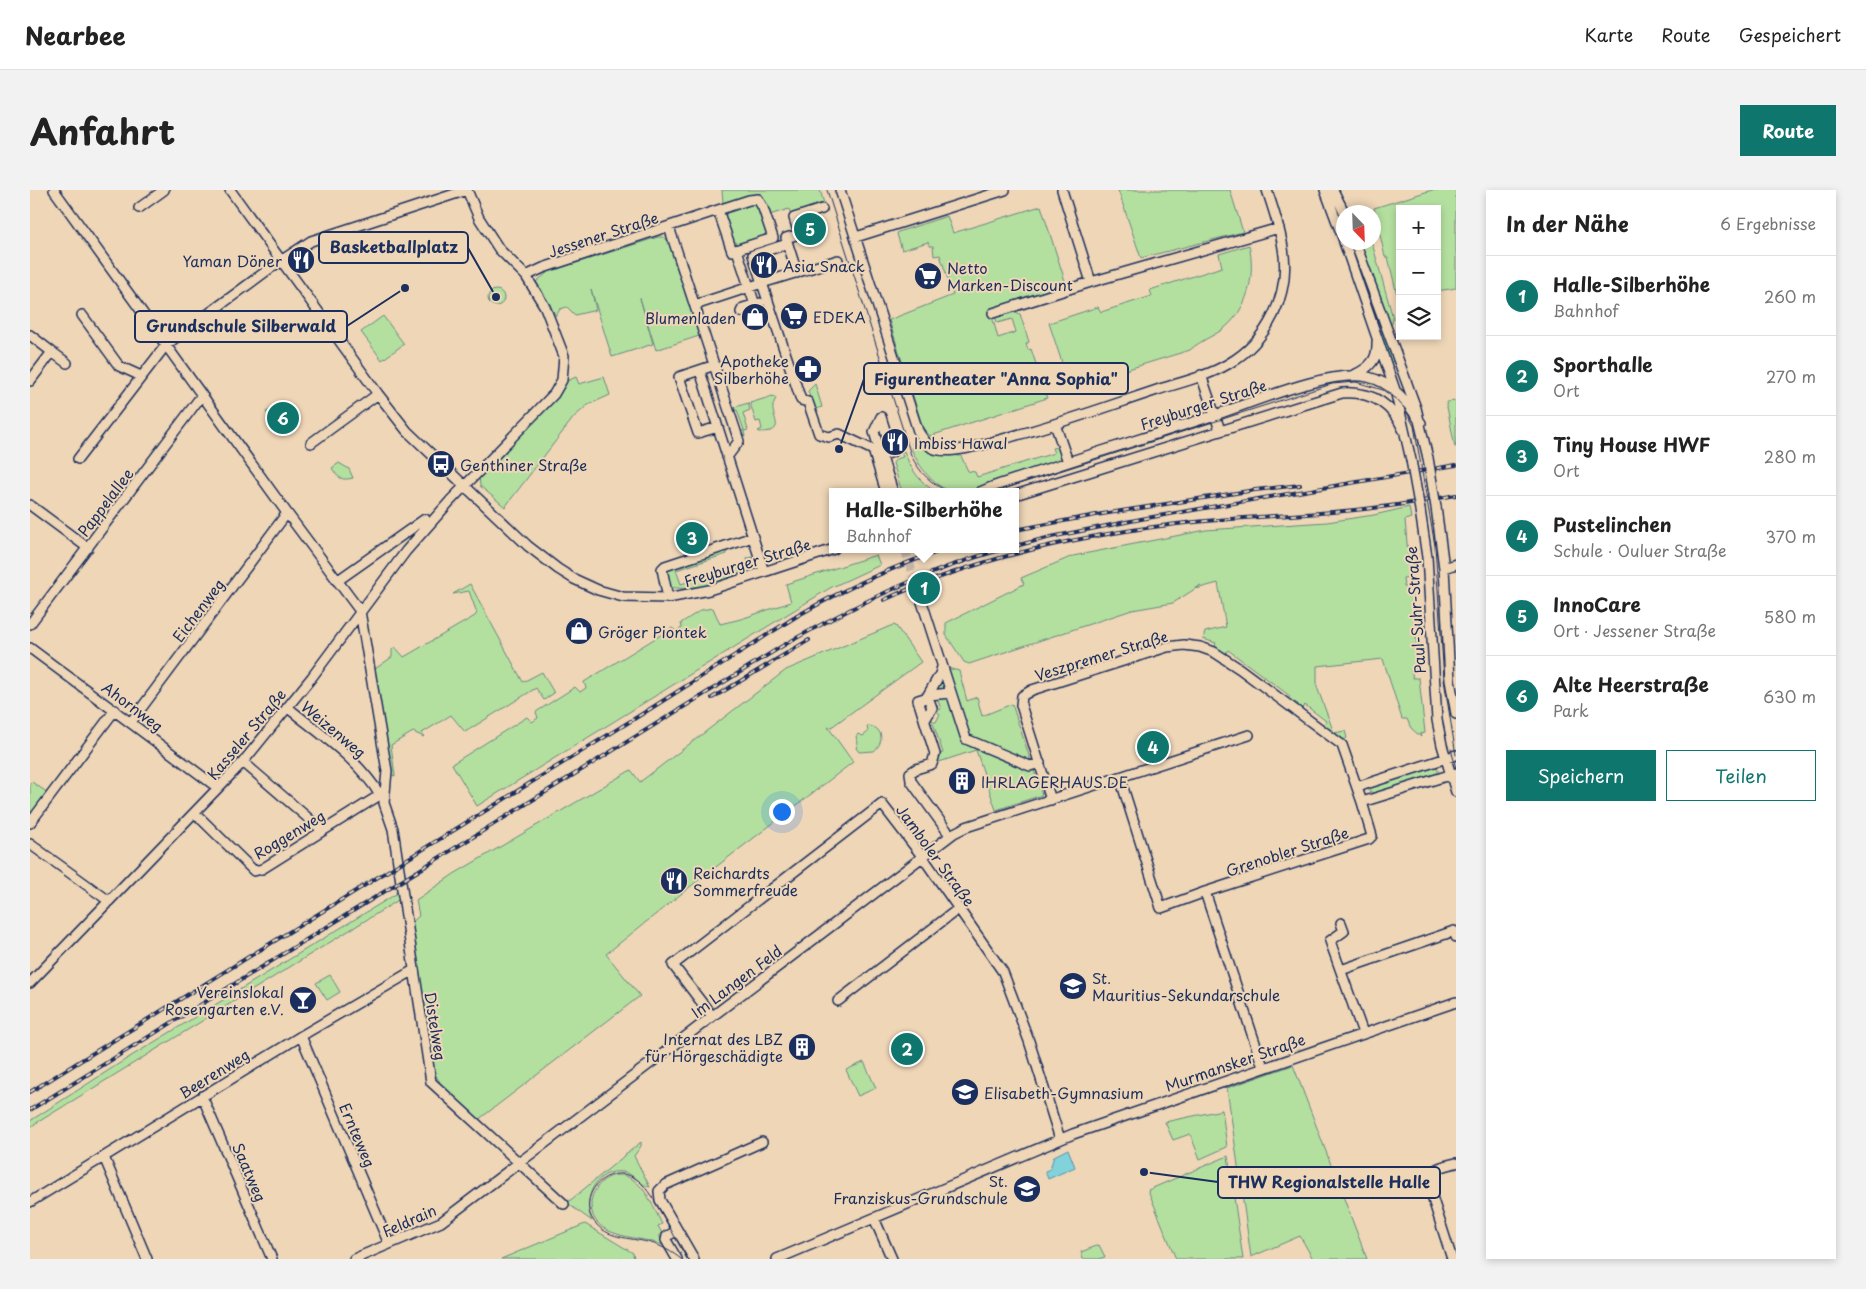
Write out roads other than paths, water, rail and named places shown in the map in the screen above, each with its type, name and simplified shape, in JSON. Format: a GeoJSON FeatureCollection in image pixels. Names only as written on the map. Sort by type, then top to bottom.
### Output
{"type":"FeatureCollection","features":[{"type":"Feature","properties":{"kind":"street"},"geometry":{"type":"LineString","coordinates":[[54,190],[360,611],[387,771],[381,796]]}},
{"type":"Feature","properties":{"kind":"street"},"geometry":{"type":"LineString","coordinates":[[139,208],[164,190]]}},
{"type":"Feature","properties":{"kind":"street","name":"Freyburger Straße"},"geometry":{"type":"LineString","coordinates":[[230,190],[378,394],[415,440],[528,546],[574,579],[616,596],[638,599],[668,598],[708,590],[829,551]]}},
{"type":"Feature","properties":{"kind":"street"},"geometry":{"type":"LineString","coordinates":[[78,459],[166,345],[281,261],[311,241],[467,190],[479,218],[499,249],[526,276],[545,308],[564,356],[562,380],[554,394],[465,486]]}},
{"type":"Feature","properties":{"kind":"street"},"geometry":{"type":"LineString","coordinates":[[840,190],[918,431],[932,448],[944,452],[1056,424],[1201,375],[1228,364],[1252,346],[1273,318],[1283,288],[1284,249],[1267,190]]}},
{"type":"Feature","properties":{"kind":"street"},"geometry":{"type":"LineString","coordinates":[[856,237],[1005,190]]}},
{"type":"Feature","properties":{"kind":"street"},"geometry":{"type":"LineString","coordinates":[[1062,190],[1091,282]]}},
{"type":"Feature","properties":{"kind":"street","name":"Paul-Suhr-Straße"},"geometry":{"type":"LineString","coordinates":[[1325,190],[1336,220]]}},
{"type":"Feature","properties":{"kind":"street"},"geometry":{"type":"LineString","coordinates":[[1333,190],[1340,205]]}},
{"type":"Feature","properties":{"kind":"street","name":"Jessener Straße"},"geometry":{"type":"LineString","coordinates":[[526,276],[543,268],[749,200],[758,199],[773,238],[737,250]]}},
{"type":"Feature","properties":{"kind":"street"},"geometry":{"type":"LineString","coordinates":[[797,272],[786,238],[799,234],[794,218],[822,209]]}},
{"type":"Feature","properties":{"kind":"street"},"geometry":{"type":"LineString","coordinates":[[718,210],[732,251],[737,250],[752,300]]}},
{"type":"Feature","properties":{"kind":"street"},"geometry":{"type":"LineString","coordinates":[[669,227],[739,441],[727,458]]}},
{"type":"Feature","properties":{"kind":"street"},"geometry":{"type":"LineString","coordinates":[[992,313],[1091,282],[1279,228]]}},
{"type":"Feature","properties":{"kind":"street"},"geometry":{"type":"LineString","coordinates":[[787,244],[752,255],[801,400],[808,402],[819,434],[828,437],[839,434],[873,450],[885,466],[892,488]]}},
{"type":"Feature","properties":{"kind":"street","name":"Paul-Suhr-Straße"},"geometry":{"type":"LineString","coordinates":[[1347,250],[1395,390],[1411,460],[1427,557],[1435,698],[1441,739],[1446,758],[1453,773]]}},
{"type":"Feature","properties":{"kind":"street","name":"Paul-Suhr-Straße"},"geometry":{"type":"LineString","coordinates":[[1359,250],[1421,423],[1436,507],[1444,568],[1450,680],[1456,714]]}},
{"type":"Feature","properties":{"kind":"street"},"geometry":{"type":"LineString","coordinates":[[695,305],[838,260]]}},
{"type":"Feature","properties":{"kind":"street"},"geometry":{"type":"LineString","coordinates":[[741,312],[752,300],[766,297]]}},
{"type":"Feature","properties":{"kind":"street"},"geometry":{"type":"LineString","coordinates":[[82,314],[119,366],[141,376]]}},
{"type":"Feature","properties":{"kind":"street"},"geometry":{"type":"LineString","coordinates":[[30,335],[67,363]]}},
{"type":"Feature","properties":{"kind":"street"},"geometry":{"type":"LineString","coordinates":[[1353,376],[1363,371],[1373,362],[1378,350],[1377,336]]}},
{"type":"Feature","properties":{"kind":"street"},"geometry":{"type":"LineString","coordinates":[[30,381],[52,352]]}},
{"type":"Feature","properties":{"kind":"street"},"geometry":{"type":"LineString","coordinates":[[715,365],[678,377],[698,433],[718,427]]}},
{"type":"Feature","properties":{"kind":"street"},"geometry":{"type":"LineString","coordinates":[[700,371],[764,572]]}},
{"type":"Feature","properties":{"kind":"street"},"geometry":{"type":"LineString","coordinates":[[1201,375],[1220,430]]}},
{"type":"Feature","properties":{"kind":"street","name":"Freyburger Straße"},"geometry":{"type":"LineString","coordinates":[[992,488],[1308,384],[1342,376],[1376,380],[1395,390],[1421,423]]}},
{"type":"Feature","properties":{"kind":"street","name":"Freyburger Straße"},"geometry":{"type":"LineString","coordinates":[[1019,494],[1342,393],[1359,393],[1378,399],[1394,412],[1404,431]]}},
{"type":"Feature","properties":{"kind":"street"},"geometry":{"type":"LineString","coordinates":[[310,442],[378,394]]}},
{"type":"Feature","properties":{"kind":"street","name":"Pappelallee"},"geometry":{"type":"LineString","coordinates":[[30,624],[202,395]]}},
{"type":"Feature","properties":{"kind":"street"},"geometry":{"type":"LineString","coordinates":[[1056,424],[1068,462]]}},
{"type":"Feature","properties":{"kind":"street"},"geometry":{"type":"LineString","coordinates":[[879,457],[885,488]]}},
{"type":"Feature","properties":{"kind":"street","name":"Kasseler Straße"},"geometry":{"type":"LineString","coordinates":[[30,983],[244,762],[406,551],[465,486]]}},
{"type":"Feature","properties":{"kind":"street"},"geometry":{"type":"LineString","coordinates":[[30,505],[88,548]]}},
{"type":"Feature","properties":{"kind":"street","name":"Eichenweg"},"geometry":{"type":"LineString","coordinates":[[131,722],[288,513]]}},
{"type":"Feature","properties":{"kind":"street"},"geometry":{"type":"LineString","coordinates":[[337,581],[425,518]]}},
{"type":"Feature","properties":{"kind":"street","name":"Freyburger Straße"},"geometry":{"type":"LineString","coordinates":[[668,598],[662,569],[665,566],[753,537]]}},
{"type":"Feature","properties":{"kind":"street"},"geometry":{"type":"LineString","coordinates":[[1444,568],[1456,564]]}},
{"type":"Feature","properties":{"kind":"street"},"geometry":{"type":"LineString","coordinates":[[922,602],[966,740],[1030,766],[1040,763]]}},
{"type":"Feature","properties":{"kind":"street","name":"Veszpremer Straße"},"geometry":{"type":"LineString","coordinates":[[1051,800],[1021,706],[1022,696],[1032,690],[1146,653],[1167,647],[1184,645],[1200,647],[1218,655],[1342,745],[1362,802]]}},
{"type":"Feature","properties":{"kind":"street","name":"Ahornweg"},"geometry":{"type":"LineString","coordinates":[[30,648],[218,788]]}},
{"type":"Feature","properties":{"kind":"street"},"geometry":{"type":"LineString","coordinates":[[942,666],[940,674],[928,695],[951,693]]}},
{"type":"Feature","properties":{"kind":"street","name":"Weizenweg"},"geometry":{"type":"LineString","coordinates":[[287,707],[346,754],[364,773],[381,796]]}},
{"type":"Feature","properties":{"kind":"street"},"geometry":{"type":"LineString","coordinates":[[30,823],[115,710]]}},
{"type":"Feature","properties":{"kind":"street"},"geometry":{"type":"LineString","coordinates":[[925,720],[935,758],[932,764],[913,770],[910,773],[911,782],[950,835]]}},
{"type":"Feature","properties":{"kind":"street","name":"Im Langen Feld"},"geometry":{"type":"LineString","coordinates":[[519,1163],[950,835],[966,827],[1250,735]]}},
{"type":"Feature","properties":{"kind":"street"},"geometry":{"type":"LineString","coordinates":[[1357,787],[1456,755]]}},
{"type":"Feature","properties":{"kind":"street"},"geometry":{"type":"LineString","coordinates":[[244,762],[322,830]]}},
{"type":"Feature","properties":{"kind":"street"},"geometry":{"type":"LineString","coordinates":[[1362,802],[1453,773],[1456,792]]}},
{"type":"Feature","properties":{"kind":"street","name":"Grenobler Straße"},"geometry":{"type":"LineString","coordinates":[[1120,778],[1161,908],[1369,839],[1372,836],[1362,802]]}},
{"type":"Feature","properties":{"kind":"street","name":"Roggenweg"},"geometry":{"type":"LineString","coordinates":[[195,813],[254,871],[262,869],[322,830],[381,796]]}},
{"type":"Feature","properties":{"kind":"street","name":"Distelweg"},"geometry":{"type":"LineString","coordinates":[[381,796],[393,829],[431,1082],[564,1204]]}},
{"type":"Feature","properties":{"kind":"street","name":"Jamboler Straße"},"geometry":{"type":"LineString","coordinates":[[712,1016],[673,964],[882,804],[922,856],[1003,972],[1029,1041],[1060,1139]]}},
{"type":"Feature","properties":{"kind":"street"},"geometry":{"type":"LineString","coordinates":[[30,844],[110,901]]}},
{"type":"Feature","properties":{"kind":"street"},"geometry":{"type":"LineString","coordinates":[[1206,892],[1263,1067]]}},
{"type":"Feature","properties":{"kind":"street"},"geometry":{"type":"LineString","coordinates":[[838,1001],[958,908]]}},
{"type":"Feature","properties":{"kind":"street"},"geometry":{"type":"LineString","coordinates":[[1341,923],[1344,931],[1330,941],[1363,1033]]}},
{"type":"Feature","properties":{"kind":"street"},"geometry":{"type":"LineString","coordinates":[[1341,970],[1454,931],[1456,937]]}},
{"type":"Feature","properties":{"kind":"street","name":"Beerenweg"},"geometry":{"type":"LineString","coordinates":[[30,1202],[301,1036],[414,970]]}},
{"type":"Feature","properties":{"kind":"street","name":"Murmansker Straße"},"geometry":{"type":"LineString","coordinates":[[777,1259],[1060,1139],[1263,1067],[1456,1002]]}},
{"type":"Feature","properties":{"kind":"street","name":"Ernteweg"},"geometry":{"type":"LineString","coordinates":[[301,1036],[389,1244]]}},
{"type":"Feature","properties":{"kind":"street","name":"Saatweg"},"geometry":{"type":"LineString","coordinates":[[202,1096],[272,1259]]}},
{"type":"Feature","properties":{"kind":"street"},"geometry":{"type":"LineString","coordinates":[[694,1259],[660,1200],[658,1194],[660,1189],[665,1185],[762,1142]]}},
{"type":"Feature","properties":{"kind":"street"},"geometry":{"type":"LineString","coordinates":[[104,1157],[147,1259]]}},
{"type":"Feature","properties":{"kind":"street","name":"Feldrain"},"geometry":{"type":"LineString","coordinates":[[354,1259],[441,1222],[519,1163]]}},
{"type":"Feature","properties":{"kind":"street"},"geometry":{"type":"LineString","coordinates":[[1452,1259],[1428,1184],[1430,1175],[1436,1169],[1456,1163]]}},
{"type":"Feature","properties":{"kind":"street"},"geometry":{"type":"LineString","coordinates":[[874,1218],[892,1259]]}},
{"type":"Feature","properties":{"kind":"street"},"geometry":{"type":"LineString","coordinates":[[677,1259],[666,1240],[667,1236],[678,1230]]}},
{"type":"Feature","properties":{"kind":"water"},"geometry":{"type":"Polygon","coordinates":[[[1068,1149],[1075,1167],[1048,1179],[1045,1171],[1050,1169],[1054,1156],[1068,1149]]]}},
{"type":"Feature","properties":{"kind":"tunnel"},"geometry":{"type":"LineString","coordinates":[[906,553],[922,602]]}},
{"type":"Feature","properties":{"kind":"tram line"},"geometry":{"type":"LineString","coordinates":[[827,190],[911,455],[926,477],[942,488]]}},
{"type":"Feature","properties":{"kind":"tram line"},"geometry":{"type":"LineString","coordinates":[[1007,488],[1332,384],[1356,382],[1383,390],[1397,400],[1405,409],[1414,426],[1435,546],[1444,680],[1456,755]]}},
{"type":"Feature","properties":{"kind":"tram line"},"geometry":{"type":"LineString","coordinates":[[1451,749],[1456,768]]}},
{"type":"Feature","properties":{"kind":"tram line"},"geometry":{"type":"LineString","coordinates":[[681,1259],[659,1246],[644,1241],[615,1236],[602,1230],[590,1215],[591,1193],[597,1184],[605,1178],[616,1174],[627,1175],[639,1181],[658,1206],[687,1259]]}},
{"type":"Feature","properties":{"kind":"railway"},"geometry":{"type":"LineString","coordinates":[[1019,545],[1141,519],[1456,465]]}},
{"type":"Feature","properties":{"kind":"railway"},"geometry":{"type":"LineString","coordinates":[[1019,529],[1096,515],[1255,490],[1300,485]]}},
{"type":"Feature","properties":{"kind":"railway"},"geometry":{"type":"LineString","coordinates":[[884,600],[954,572],[1027,551],[1102,535],[1201,521],[1373,508],[1456,495]]}},
{"type":"Feature","properties":{"kind":"railway"},"geometry":{"type":"LineString","coordinates":[[30,1092],[642,714],[797,616],[870,579],[935,553]]}},
{"type":"Feature","properties":{"kind":"railway"},"geometry":{"type":"LineString","coordinates":[[30,1110],[784,645],[890,590],[945,568],[990,553]]}},
{"type":"Feature","properties":{"kind":"railway"},"geometry":{"type":"LineString","coordinates":[[712,698],[809,640]]}},
{"type":"Feature","properties":{"kind":"place","name":"InnoCare"},"geometry":{"type":"Point","coordinates":[810,229]}},
{"type":"Feature","properties":{"kind":"place","name":"Yaman Döner"},"geometry":{"type":"Point","coordinates":[301,260]}},
{"type":"Feature","properties":{"kind":"place","name":"Asia Snack"},"geometry":{"type":"Point","coordinates":[764,265]}},
{"type":"Feature","properties":{"kind":"place","name":"Netto Marken-Discount"},"geometry":{"type":"Point","coordinates":[928,276]}},
{"type":"Feature","properties":{"kind":"place","name":"Grundschule Silberwald"},"geometry":{"type":"Point","coordinates":[405,288]}},
{"type":"Feature","properties":{"kind":"place","name":"Basketballplatz"},"geometry":{"type":"Point","coordinates":[496,297]}},
{"type":"Feature","properties":{"kind":"place","name":"EDEKA"},"geometry":{"type":"Point","coordinates":[794,316]}},
{"type":"Feature","properties":{"kind":"place","name":"Blumenladen"},"geometry":{"type":"Point","coordinates":[755,317]}},
{"type":"Feature","properties":{"kind":"place","name":"Apotheke Silberhöhe"},"geometry":{"type":"Point","coordinates":[808,369]}},
{"type":"Feature","properties":{"kind":"place","name":"Alte Heerstraße"},"geometry":{"type":"Point","coordinates":[283,418]}},
{"type":"Feature","properties":{"kind":"place","name":"Imbiss Hawal"},"geometry":{"type":"Point","coordinates":[895,442]}},
{"type":"Feature","properties":{"kind":"place","name":"Figurentheater \"Anna Sophia\""},"geometry":{"type":"Point","coordinates":[839,449]}},
{"type":"Feature","properties":{"kind":"place","name":"Genthiner Straße"},"geometry":{"type":"Point","coordinates":[441,464]}},
{"type":"Feature","properties":{"kind":"place","name":"Tiny House HWF"},"geometry":{"type":"Point","coordinates":[692,538]}},
{"type":"Feature","properties":{"kind":"place","name":"Halle-Silberhöhe"},"geometry":{"type":"Point","coordinates":[924,588]}},
{"type":"Feature","properties":{"kind":"place","name":"Gröger Piontek"},"geometry":{"type":"Point","coordinates":[579,631]}},
{"type":"Feature","properties":{"kind":"place","name":"Pustelinchen"},"geometry":{"type":"Point","coordinates":[1153,747]}},
{"type":"Feature","properties":{"kind":"place","name":"IHRLAGERHAUS.DE"},"geometry":{"type":"Point","coordinates":[962,781]}},
{"type":"Feature","properties":{"kind":"place","name":"Reichardts Sommerfreude"},"geometry":{"type":"Point","coordinates":[674,881]}},
{"type":"Feature","properties":{"kind":"place","name":"St. Mauritius-Sekundarschule"},"geometry":{"type":"Point","coordinates":[1073,986]}},
{"type":"Feature","properties":{"kind":"place","name":"Vereinslokal Rosengarten e.V."},"geometry":{"type":"Point","coordinates":[303,1000]}},
{"type":"Feature","properties":{"kind":"place","name":"Internat des LBZ für Hörgeschädigte"},"geometry":{"type":"Point","coordinates":[802,1047]}},
{"type":"Feature","properties":{"kind":"place","name":"Sporthalle"},"geometry":{"type":"Point","coordinates":[907,1049]}},
{"type":"Feature","properties":{"kind":"place","name":"Elisabeth-Gymnasium"},"geometry":{"type":"Point","coordinates":[965,1092]}},
{"type":"Feature","properties":{"kind":"place","name":"THW Regionalstelle Halle"},"geometry":{"type":"Point","coordinates":[1144,1172]}},
{"type":"Feature","properties":{"kind":"place","name":"St. Franziskus-Grundschule"},"geometry":{"type":"Point","coordinates":[1027,1189]}}]}
